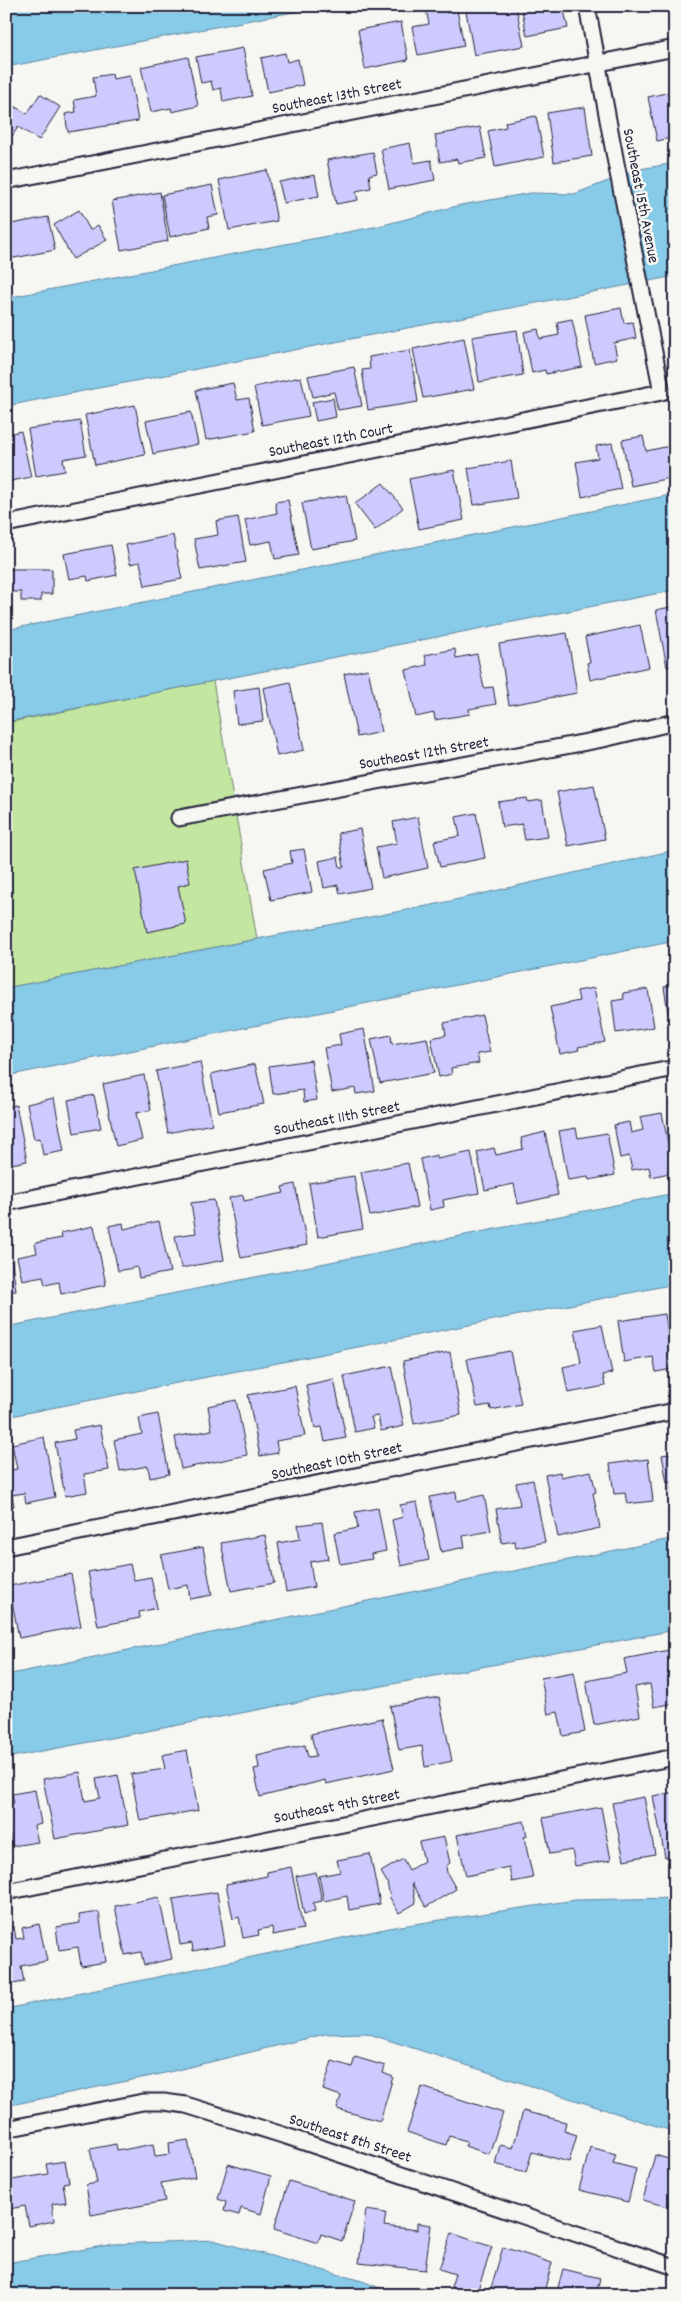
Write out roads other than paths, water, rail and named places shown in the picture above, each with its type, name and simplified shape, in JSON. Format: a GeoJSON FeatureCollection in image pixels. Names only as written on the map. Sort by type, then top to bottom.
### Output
{"type":"FeatureCollection","features":[{"type":"Feature","properties":{"kind":"street","name":"Southeast 15th Avenue"},"geometry":{"type":"LineString","coordinates":[[587,6],[642,297],[662,392]]}},
{"type":"Feature","properties":{"kind":"street","name":"Southeast 13th Street"},"geometry":{"type":"LineString","coordinates":[[6,181],[675,48]]}},
{"type":"Feature","properties":{"kind":"street","name":"Southeast 12th Court"},"geometry":{"type":"LineString","coordinates":[[6,524],[662,392]]}},
{"type":"Feature","properties":{"kind":"street","name":"Southeast 12th Street"},"geometry":{"type":"LineString","coordinates":[[179,818],[603,739],[675,722]]}},
{"type":"Feature","properties":{"kind":"street","name":"Southeast 11th Street"},"geometry":{"type":"LineString","coordinates":[[6,1203],[675,1068]]}},
{"type":"Feature","properties":{"kind":"street","name":"Southeast 10th Street"},"geometry":{"type":"LineString","coordinates":[[6,1547],[675,1411]]}},
{"type":"Feature","properties":{"kind":"street","name":"Southeast 9th Street"},"geometry":{"type":"LineString","coordinates":[[6,1892],[675,1757]]}},
{"type":"Feature","properties":{"kind":"street","name":"Southeast 8th Street"},"geometry":{"type":"LineString","coordinates":[[6,2129],[143,2102],[186,2105],[286,2136],[675,2267]]}},
{"type":"Feature","properties":{"kind":"water"},"geometry":{"type":"Polygon","coordinates":[[[6,6],[325,6],[6,67],[6,6]]]}},
{"type":"Feature","properties":{"kind":"water"},"geometry":{"type":"Polygon","coordinates":[[[675,163],[675,276],[6,406],[6,298],[379,226],[461,205],[531,193],[574,194],[640,169],[675,163]]]}},
{"type":"Feature","properties":{"kind":"water"},"geometry":{"type":"Polygon","coordinates":[[[675,494],[675,590],[6,722],[6,630],[675,494]]]}},
{"type":"Feature","properties":{"kind":"water"},"geometry":{"type":"Polygon","coordinates":[[[675,850],[675,941],[6,1076],[6,988],[437,904],[675,850]]]}},
{"type":"Feature","properties":{"kind":"water"},"geometry":{"type":"Polygon","coordinates":[[[675,1193],[675,1284],[6,1417],[6,1327],[675,1193]]]}},
{"type":"Feature","properties":{"kind":"water"},"geometry":{"type":"Polygon","coordinates":[[[675,1538],[675,1630],[6,1758],[6,1675],[675,1538]]]}},
{"type":"Feature","properties":{"kind":"water"},"geometry":{"type":"Polygon","coordinates":[[[675,1898],[675,2132],[366,2033],[325,2034],[161,2074],[6,2106],[6,2009],[394,1927],[575,1900],[675,1898]]]}},
{"type":"Feature","properties":{"kind":"water"},"geometry":{"type":"Polygon","coordinates":[[[213,2240],[362,2281],[398,2295],[6,2295],[6,2263],[114,2244],[213,2240]]]}}]}
